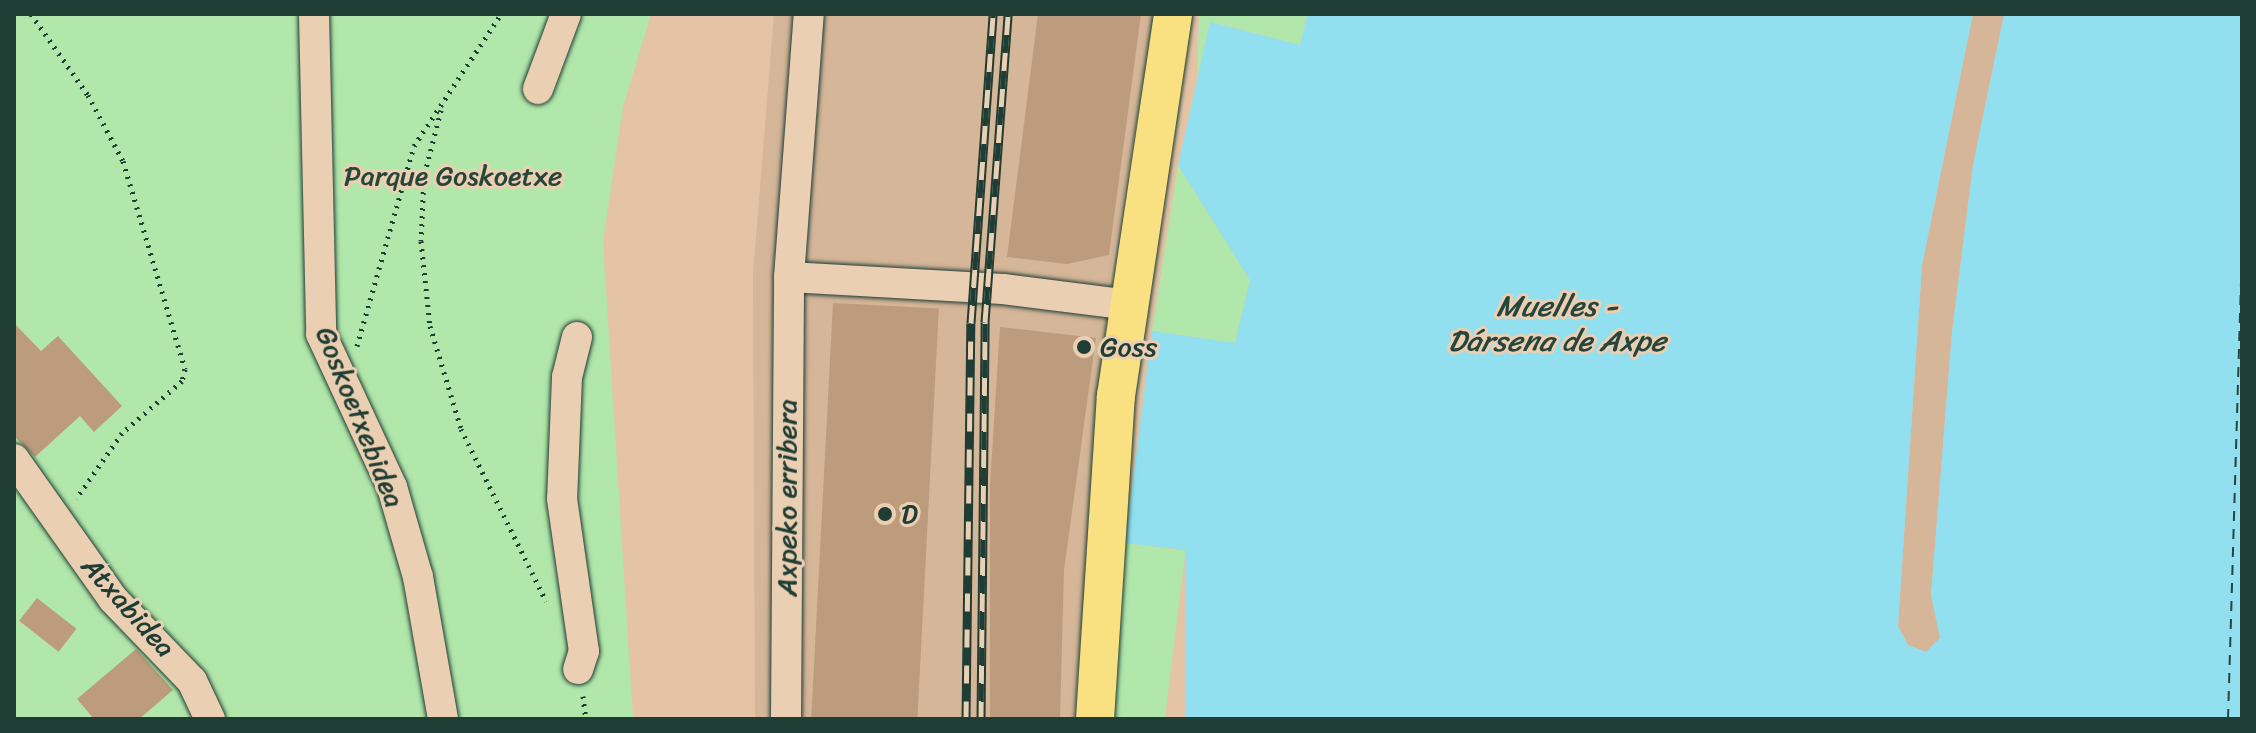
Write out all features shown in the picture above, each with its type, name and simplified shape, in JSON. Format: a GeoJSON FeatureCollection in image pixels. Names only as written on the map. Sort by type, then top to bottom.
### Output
{"type":"FeatureCollection","features":[{"type":"Feature","properties":{"kind":"main road"},"geometry":{"type":"LineString","coordinates":[[1095,719],[1103,521],[1129,305],[1173,14]]}},
{"type":"Feature","properties":{"kind":"street","name":"Goskoetxebidea"},"geometry":{"type":"LineString","coordinates":[[314,14],[316,296],[340,379],[392,487],[418,577],[443,719]]}},
{"type":"Feature","properties":{"kind":"street"},"geometry":{"type":"LineString","coordinates":[[538,89],[566,14]]}},
{"type":"Feature","properties":{"kind":"street","name":"Axpeko erribera"},"geometry":{"type":"LineString","coordinates":[[786,719],[789,277],[809,14]]}},
{"type":"Feature","properties":{"kind":"street"},"geometry":{"type":"LineString","coordinates":[[789,277],[1057,293],[1129,305]]}},
{"type":"Feature","properties":{"kind":"street"},"geometry":{"type":"LineString","coordinates":[[577,337],[567,377],[562,499],[584,651],[578,669]]}},
{"type":"Feature","properties":{"kind":"street","name":"Atxabidea"},"geometry":{"type":"LineString","coordinates":[[14,459],[113,599],[192,681],[210,719]]}},
{"type":"Feature","properties":{"kind":"path"},"geometry":{"type":"LineString","coordinates":[[31,14],[123,161],[185,369],[182,381],[122,433],[62,524]]}},
{"type":"Feature","properties":{"kind":"path"},"geometry":{"type":"LineString","coordinates":[[340,379],[362,337],[414,146],[441,110],[501,14]]}},
{"type":"Feature","properties":{"kind":"path"},"geometry":{"type":"LineString","coordinates":[[441,110],[421,228],[430,326],[461,429],[552,611]]}},
{"type":"Feature","properties":{"kind":"path"},"geometry":{"type":"LineString","coordinates":[[578,669],[586,719]]}},
{"type":"Feature","properties":{"kind":"shaded area"},"geometry":{"type":"Polygon","coordinates":[[[774,14],[1155,14],[1110,274],[1074,719],[755,719],[753,274],[774,14]]]}},
{"type":"Feature","properties":{"kind":"shaded area"},"geometry":{"type":"Polygon","coordinates":[[[1973,14],[2004,14],[1973,165],[1952,332],[1931,595],[1940,638],[1926,652],[1908,645],[1898,626],[1922,265],[1973,14]]]}},
{"type":"Feature","properties":{"kind":"green space","name":"Parque Goskoetxe"},"geometry":{"type":"Polygon","coordinates":[[[14,14],[651,14],[623,107],[603,241],[633,719],[14,719],[14,14]]]}},
{"type":"Feature","properties":{"kind":"green space"},"geometry":{"type":"Polygon","coordinates":[[[1199,14],[1308,14],[1300,45],[1210,22],[1197,83],[1199,14]]]}},
{"type":"Feature","properties":{"kind":"green space"},"geometry":{"type":"Polygon","coordinates":[[[1178,165],[1250,280],[1235,343],[1152,331],[1178,165]]]}},
{"type":"Feature","properties":{"kind":"green space"},"geometry":{"type":"Polygon","coordinates":[[[1125,543],[1186,550],[1165,719],[1104,718],[1125,543]]]}},
{"type":"Feature","properties":{"kind":"water","name":"Muelles - Dársena de Axpe"},"geometry":{"type":"Polygon","coordinates":[[[1308,14],[1973,14],[1922,265],[1898,626],[1908,645],[1926,652],[1940,638],[1931,595],[1952,332],[1973,165],[2004,14],[2242,14],[2242,719],[1185,719],[1186,550],[1125,543],[1152,331],[1235,343],[1250,280],[1178,165],[1210,22],[1300,45],[1308,14]]]}},
{"type":"Feature","properties":{"kind":"building"},"geometry":{"type":"Polygon","coordinates":[[[1038,14],[1141,14],[1109,255],[1067,264],[1007,257],[1038,14]]]}},
{"type":"Feature","properties":{"kind":"building","name":"D"},"geometry":{"type":"Polygon","coordinates":[[[833,303],[939,309],[917,719],[811,718],[833,303]]]}},
{"type":"Feature","properties":{"kind":"building"},"geometry":{"type":"Polygon","coordinates":[[[14,323],[41,351],[58,336],[122,406],[94,432],[80,416],[35,457],[14,436],[14,323]]]}},
{"type":"Feature","properties":{"kind":"building"},"geometry":{"type":"Polygon","coordinates":[[[1000,327],[1096,338],[1064,570],[1060,719],[990,719],[990,485],[1000,327]]]}},
{"type":"Feature","properties":{"kind":"building"},"geometry":{"type":"Polygon","coordinates":[[[37,598],[76,629],[59,652],[19,621],[37,598]]]}},
{"type":"Feature","properties":{"kind":"building"},"geometry":{"type":"Polygon","coordinates":[[[136,649],[173,690],[139,719],[94,719],[77,699],[136,649]]]}},
{"type":"Feature","properties":{"kind":"ferry route"},"geometry":{"type":"LineString","coordinates":[[2228,719],[2242,258]]}},
{"type":"Feature","properties":{"kind":"railway"},"geometry":{"type":"LineString","coordinates":[[966,719],[971,323],[993,14]]}},
{"type":"Feature","properties":{"kind":"railway"},"geometry":{"type":"LineString","coordinates":[[981,719],[985,322],[1008,14]]}},
{"type":"Feature","properties":{"kind":"place","name":"Goss"},"geometry":{"type":"Point","coordinates":[1084,347]}},
{"type":"Feature","properties":{"kind":"place","name":"D"},"geometry":{"type":"Point","coordinates":[885,514]}}]}
